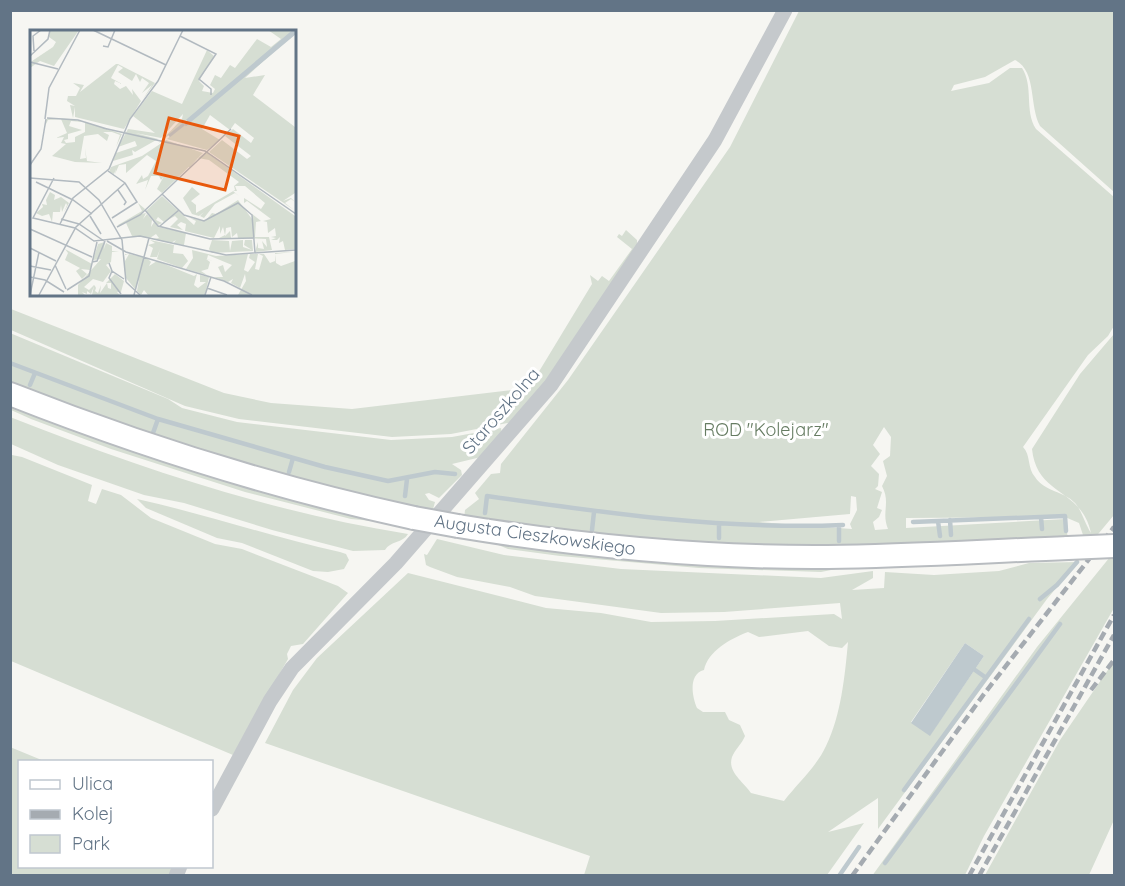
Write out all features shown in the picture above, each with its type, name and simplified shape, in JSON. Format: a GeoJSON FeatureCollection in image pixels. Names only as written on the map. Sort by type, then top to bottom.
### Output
{"type":"FeatureCollection","features":[{"type":"Feature","properties":{"kind":"main road","name":"Augusta Cieszkowskiego"},"geometry":{"type":"LineString","coordinates":[[10,394],[112,435],[216,468],[414,518],[569,543],[740,555],[869,556],[1114,546]]}},
{"type":"Feature","properties":{"kind":"street","name":"Staroszkolna"},"geometry":{"type":"LineString","coordinates":[[213,807],[270,701],[292,668],[396,563],[551,385],[715,140],[785,10]]}},
{"type":"Feature","properties":{"kind":"green space","name":"ROD \"Kolejarz\""},"geometry":{"type":"Polygon","coordinates":[[[799,11],[1114,11],[1114,192],[1040,126],[1027,72],[1015,60],[985,77],[954,85],[951,91],[989,83],[1010,68],[1022,68],[1028,83],[1030,114],[1036,129],[1114,197],[1114,326],[1108,336],[1088,355],[1023,447],[1031,470],[1039,482],[1065,496],[1042,476],[1036,465],[1032,449],[1080,374],[1114,334],[1114,515],[1094,539],[1091,534],[1090,537],[1084,538],[1079,523],[1065,517],[906,518],[906,528],[1065,519],[1068,539],[880,548],[680,545],[464,519],[465,510],[479,499],[475,493],[491,474],[500,473],[501,464],[568,380],[730,147],[799,11]],[[884,427],[873,445],[880,454],[871,466],[879,474],[878,486],[875,489],[882,492],[877,508],[882,510],[873,522],[875,530],[888,529],[885,518],[886,498],[882,486],[887,476],[883,461],[890,456],[891,437],[884,427]],[[851,496],[850,514],[759,522],[852,529],[850,524],[857,510],[856,497],[851,496]],[[1078,507],[1091,533],[1086,518],[1078,507]]]}},
{"type":"Feature","properties":{"kind":"green space"},"geometry":{"type":"Polygon","coordinates":[[[626,230],[637,240],[637,249],[542,386],[512,422],[451,434],[392,437],[239,419],[185,406],[11,330],[11,309],[224,393],[271,403],[352,409],[529,388],[592,284],[590,275],[598,281],[602,276],[609,281],[632,249],[617,237],[619,234],[622,236],[626,230]]]}},
{"type":"Feature","properties":{"kind":"green space"},"geometry":{"type":"Polygon","coordinates":[[[10,333],[168,399],[182,408],[237,422],[391,440],[452,437],[501,428],[502,435],[481,457],[452,464],[461,470],[462,475],[439,498],[429,493],[425,494],[429,500],[435,502],[432,513],[237,467],[11,386],[10,333]]]}},
{"type":"Feature","properties":{"kind":"green space"},"geometry":{"type":"Polygon","coordinates":[[[10,404],[207,476],[384,522],[351,519],[245,492],[111,449],[31,419],[11,410],[10,404]]]}},
{"type":"Feature","properties":{"kind":"green space"},"geometry":{"type":"Polygon","coordinates":[[[10,417],[156,471],[256,501],[306,514],[408,534],[385,550],[353,551],[272,530],[184,503],[144,495],[58,465],[11,444],[10,417]]]}},
{"type":"Feature","properties":{"kind":"green space"},"geometry":{"type":"Polygon","coordinates":[[[12,455],[92,485],[88,501],[96,504],[102,489],[121,495],[151,518],[215,544],[242,549],[338,586],[348,593],[303,644],[291,646],[287,654],[288,659],[233,755],[11,661],[12,455]]]}},
{"type":"Feature","properties":{"kind":"green space"},"geometry":{"type":"Polygon","coordinates":[[[137,499],[340,552],[346,554],[349,560],[344,569],[328,572],[313,571],[242,543],[217,538],[146,508],[137,499]]]}},
{"type":"Feature","properties":{"kind":"green space"},"geometry":{"type":"Polygon","coordinates":[[[437,539],[504,555],[621,569],[821,578],[873,571],[873,578],[852,590],[884,588],[885,572],[934,575],[999,571],[1029,563],[1078,562],[1047,599],[878,829],[878,798],[828,832],[864,823],[827,875],[584,875],[590,856],[265,743],[293,690],[317,658],[408,573],[546,608],[601,613],[651,622],[834,614],[842,619],[840,603],[724,612],[661,613],[535,596],[510,587],[457,577],[426,565],[424,554],[427,555],[437,539]],[[808,631],[759,637],[748,632],[741,635],[715,651],[704,670],[695,676],[693,681],[697,708],[703,712],[725,712],[729,720],[740,725],[745,736],[731,762],[734,772],[751,793],[784,801],[817,761],[831,734],[842,695],[848,642],[842,648],[829,646],[808,631]],[[965,643],[911,722],[930,735],[984,656],[965,643]]]}},
{"type":"Feature","properties":{"kind":"green space"},"geometry":{"type":"Polygon","coordinates":[[[486,540],[856,565],[821,572],[699,568],[560,556],[508,549],[486,540]]]}},
{"type":"Feature","properties":{"kind":"green space"},"geometry":{"type":"Polygon","coordinates":[[[1114,552],[1114,608],[984,836],[965,875],[872,876],[1037,647],[1114,552]]]}},
{"type":"Feature","properties":{"kind":"green space"},"geometry":{"type":"Polygon","coordinates":[[[1114,661],[1114,820],[1089,875],[985,875],[1060,740],[1114,661]]]}},
{"type":"Feature","properties":{"kind":"green space"},"geometry":{"type":"Polygon","coordinates":[[[10,747],[42,760],[18,760],[18,868],[172,868],[173,870],[170,875],[11,875],[10,747]]]}},
{"type":"Feature","properties":{"kind":"shaded area"},"geometry":{"type":"Polygon","coordinates":[[[965,643],[984,656],[930,736],[911,723],[965,643]]]}},
{"type":"Feature","properties":{"kind":"waterway"},"geometry":{"type":"LineString","coordinates":[[10,363],[158,419],[325,467],[388,481],[435,472],[455,474]]}},
{"type":"Feature","properties":{"kind":"waterway"},"geometry":{"type":"LineString","coordinates":[[30,385],[35,373]]}},
{"type":"Feature","properties":{"kind":"waterway"},"geometry":{"type":"LineString","coordinates":[[153,433],[158,419]]}},
{"type":"Feature","properties":{"kind":"waterway"},"geometry":{"type":"LineString","coordinates":[[289,472],[293,458]]}},
{"type":"Feature","properties":{"kind":"waterway"},"geometry":{"type":"LineString","coordinates":[[405,496],[407,479]]}},
{"type":"Feature","properties":{"kind":"waterway"},"geometry":{"type":"LineString","coordinates":[[485,513],[487,496],[620,514],[709,523],[843,525]]}},
{"type":"Feature","properties":{"kind":"waterway"},"geometry":{"type":"LineString","coordinates":[[592,530],[594,512]]}},
{"type":"Feature","properties":{"kind":"waterway"},"geometry":{"type":"LineString","coordinates":[[913,522],[1065,516],[1066,531]]}},
{"type":"Feature","properties":{"kind":"waterway"},"geometry":{"type":"LineString","coordinates":[[1041,517],[1042,529]]}},
{"type":"Feature","properties":{"kind":"waterway"},"geometry":{"type":"LineString","coordinates":[[950,520],[951,535]]}},
{"type":"Feature","properties":{"kind":"waterway"},"geometry":{"type":"LineString","coordinates":[[938,521],[940,536]]}},
{"type":"Feature","properties":{"kind":"waterway"},"geometry":{"type":"LineString","coordinates":[[719,524],[719,538]]}},
{"type":"Feature","properties":{"kind":"waterway"},"geometry":{"type":"LineString","coordinates":[[839,526],[839,541]]}},
{"type":"Feature","properties":{"kind":"waterway"},"geometry":{"type":"LineString","coordinates":[[1040,599],[1057,585],[1077,562]]}},
{"type":"Feature","properties":{"kind":"waterway"},"geometry":{"type":"LineString","coordinates":[[904,790],[1029,619]]}},
{"type":"Feature","properties":{"kind":"waterway"},"geometry":{"type":"LineString","coordinates":[[885,863],[1060,624]]}},
{"type":"Feature","properties":{"kind":"waterway"},"geometry":{"type":"LineString","coordinates":[[975,670],[985,677]]}},
{"type":"Feature","properties":{"kind":"waterway"},"geometry":{"type":"LineString","coordinates":[[839,876],[859,847]]}},
{"type":"Feature","properties":{"kind":"railway"},"geometry":{"type":"LineString","coordinates":[[852,876],[984,694],[1114,527]]}},
{"type":"Feature","properties":{"kind":"railway"},"geometry":{"type":"LineString","coordinates":[[969,876],[1114,615]]}},
{"type":"Feature","properties":{"kind":"railway"},"geometry":{"type":"LineString","coordinates":[[979,876],[1114,635]]}},
{"type":"Feature","properties":{"kind":"railway"},"geometry":{"type":"LineString","coordinates":[[1091,690],[1114,660]]}}]}
